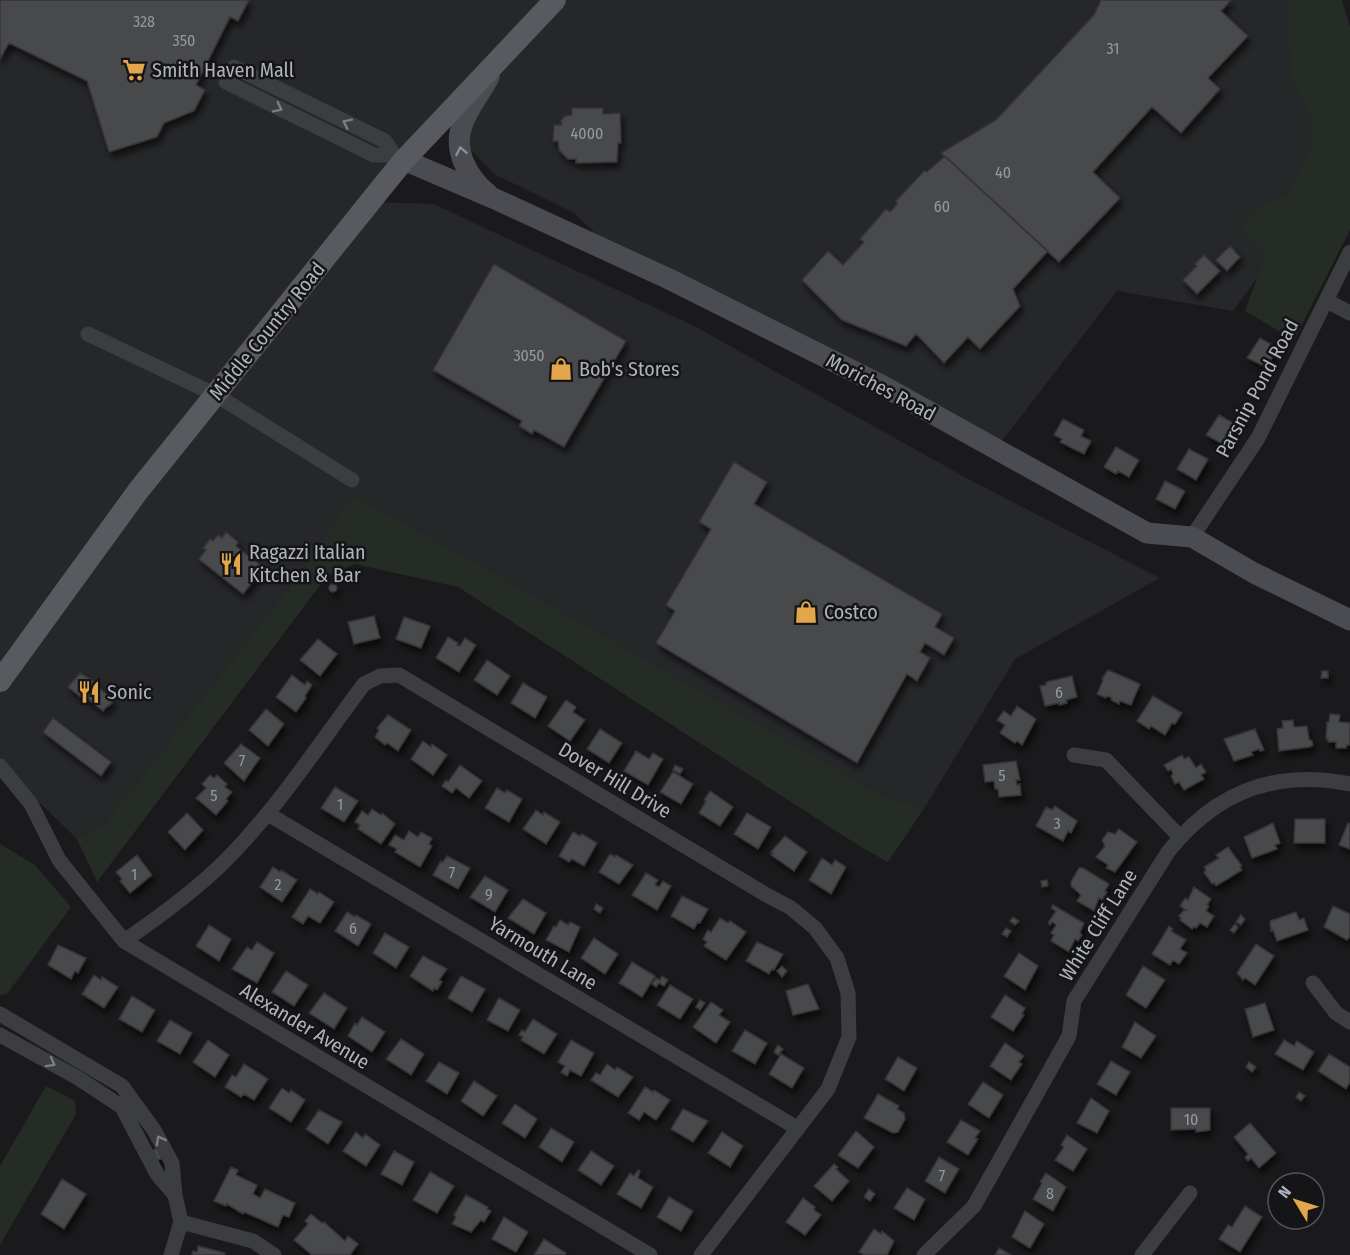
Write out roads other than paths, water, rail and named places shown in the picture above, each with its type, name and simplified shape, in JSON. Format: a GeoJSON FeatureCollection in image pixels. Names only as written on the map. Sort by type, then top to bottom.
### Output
{"type":"FeatureCollection","features":[{"type":"Feature","properties":{"kind":"main road","name":"Middle Country Road"},"geometry":{"type":"LineString","coordinates":[[0,681],[138,491],[216,395],[399,158],[498,62],[555,0]]}},
{"type":"Feature","properties":{"kind":"street"},"geometry":{"type":"LineString","coordinates":[[493,198],[475,183],[461,156],[459,142],[462,124],[498,62]]}},
{"type":"Feature","properties":{"kind":"street"},"geometry":{"type":"LineString","coordinates":[[234,68],[385,141],[399,158]]}},
{"type":"Feature","properties":{"kind":"street"},"geometry":{"type":"LineString","coordinates":[[226,82],[374,156],[399,158]]}},
{"type":"Feature","properties":{"kind":"street","name":"Moriches Road"},"geometry":{"type":"LineString","coordinates":[[399,158],[493,198],[669,279],[883,386],[1147,533],[1192,537],[1254,573],[1350,620]]}},
{"type":"Feature","properties":{"kind":"street","name":"Parsnip Pond Road"},"geometry":{"type":"LineString","coordinates":[[1192,537],[1258,438],[1350,252]]}},
{"type":"Feature","properties":{"kind":"street"},"geometry":{"type":"LineString","coordinates":[[1327,301],[1350,313]]}},
{"type":"Feature","properties":{"kind":"street"},"geometry":{"type":"LineString","coordinates":[[88,334],[216,395],[352,480]]}},
{"type":"Feature","properties":{"kind":"street","name":"Dover Hill Drive"},"geometry":{"type":"LineString","coordinates":[[124,941],[159,917],[224,863],[268,814],[364,684],[380,676],[399,675],[791,908],[815,928],[837,958],[849,993],[849,1037],[828,1089],[701,1255]]}},
{"type":"Feature","properties":{"kind":"street"},"geometry":{"type":"LineString","coordinates":[[1074,755],[1106,760],[1180,837]]}},
{"type":"Feature","properties":{"kind":"street","name":"Alexander Avenue"},"geometry":{"type":"LineString","coordinates":[[0,766],[31,804],[59,860],[124,941],[650,1255]]}},
{"type":"Feature","properties":{"kind":"street","name":"White Cliff Lane"},"geometry":{"type":"LineString","coordinates":[[924,1255],[974,1206],[1069,1036],[1074,1001],[1168,852],[1180,837],[1214,807],[1259,786],[1296,779],[1324,779],[1350,784]]}},
{"type":"Feature","properties":{"kind":"street","name":"Yarmouth Lane"},"geometry":{"type":"LineString","coordinates":[[268,814],[797,1128]]}},
{"type":"Feature","properties":{"kind":"street"},"geometry":{"type":"LineString","coordinates":[[1313,983],[1336,1013],[1350,1022]]}},
{"type":"Feature","properties":{"kind":"street"},"geometry":{"type":"LineString","coordinates":[[0,1014],[122,1086],[154,1130],[172,1163],[175,1195],[181,1222],[171,1255]]}},
{"type":"Feature","properties":{"kind":"street"},"geometry":{"type":"LineString","coordinates":[[0,1035],[78,1078],[122,1107],[157,1174],[175,1195]]}},
{"type":"Feature","properties":{"kind":"street"},"geometry":{"type":"LineString","coordinates":[[1142,1255],[1190,1193]]}},
{"type":"Feature","properties":{"kind":"street"},"geometry":{"type":"LineString","coordinates":[[181,1222],[253,1241],[274,1255]]}},
{"type":"Feature","properties":{"kind":"place","name":"Smith Haven Mall"},"geometry":{"type":"Point","coordinates":[134,70]}},
{"type":"Feature","properties":{"kind":"place","name":"Bob's Stores"},"geometry":{"type":"Point","coordinates":[561,369]}},
{"type":"Feature","properties":{"kind":"place","name":"Ragazzi Italian Kitchen & Bar"},"geometry":{"type":"Point","coordinates":[231,564]}},
{"type":"Feature","properties":{"kind":"place","name":"Costco"},"geometry":{"type":"Point","coordinates":[806,612]}},
{"type":"Feature","properties":{"kind":"place","name":"Sonic"},"geometry":{"type":"Point","coordinates":[89,692]}}]}
